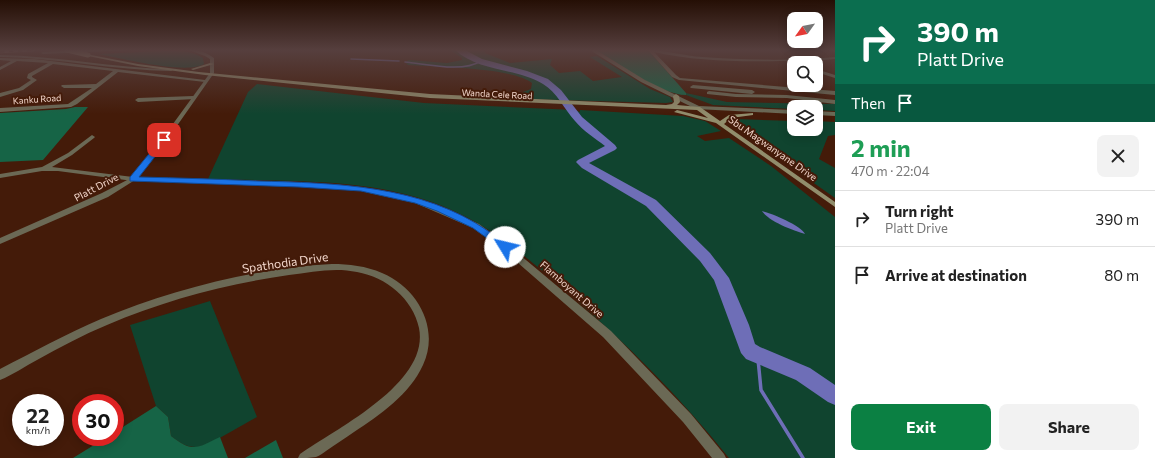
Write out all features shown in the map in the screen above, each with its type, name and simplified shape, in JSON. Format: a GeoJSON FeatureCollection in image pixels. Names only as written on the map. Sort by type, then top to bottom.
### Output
{"type":"FeatureCollection","features":[{"type":"Feature","properties":{"kind":"main road","name":"Wanda Cele Road"},"geometry":{"type":"LineString","coordinates":[[185,71],[200,73],[209,76],[387,96],[706,113]]}},
{"type":"Feature","properties":{"kind":"main road"},"geometry":{"type":"LineString","coordinates":[[664,107],[676,104],[678,100],[676,96]]}},
{"type":"Feature","properties":{"kind":"main road","name":"Wanda Cele Road"},"geometry":{"type":"LineString","coordinates":[[577,105],[698,108]]}},
{"type":"Feature","properties":{"kind":"main road","name":"Sbu Magwanyane Drive"},"geometry":{"type":"LineString","coordinates":[[698,108],[835,205]]}},
{"type":"Feature","properties":{"kind":"main road"},"geometry":{"type":"LineString","coordinates":[[674,111],[722,124],[729,116],[751,114]]}},
{"type":"Feature","properties":{"kind":"street"},"geometry":{"type":"LineString","coordinates":[[0,95],[29,85],[35,80],[29,77],[36,71]]}},
{"type":"Feature","properties":{"kind":"street"},"geometry":{"type":"LineString","coordinates":[[59,90],[65,85],[96,86],[116,71]]}},
{"type":"Feature","properties":{"kind":"street"},"geometry":{"type":"LineString","coordinates":[[123,71],[209,76],[210,71]]}},
{"type":"Feature","properties":{"kind":"street"},"geometry":{"type":"LineString","coordinates":[[627,71],[643,81],[698,108]]}},
{"type":"Feature","properties":{"kind":"street"},"geometry":{"type":"LineString","coordinates":[[670,71],[679,79],[835,93]]}},
{"type":"Feature","properties":{"kind":"street"},"geometry":{"type":"LineString","coordinates":[[823,73],[835,77]]}},
{"type":"Feature","properties":{"kind":"street","name":"Platt Drive"},"geometry":{"type":"LineString","coordinates":[[0,241],[106,195],[133,179],[172,129],[209,76]]}},
{"type":"Feature","properties":{"kind":"street","name":"Kanku Road"},"geometry":{"type":"LineString","coordinates":[[0,110],[63,107],[75,103],[96,86]]}},
{"type":"Feature","properties":{"kind":"street"},"geometry":{"type":"LineString","coordinates":[[693,87],[746,91],[768,96]]}},
{"type":"Feature","properties":{"kind":"street"},"geometry":{"type":"LineString","coordinates":[[709,93],[727,96],[787,96],[816,101],[835,102]]}},
{"type":"Feature","properties":{"kind":"street"},"geometry":{"type":"LineString","coordinates":[[138,100],[193,98]]}},
{"type":"Feature","properties":{"kind":"street"},"geometry":{"type":"LineString","coordinates":[[684,100],[706,106],[728,109]]}},
{"type":"Feature","properties":{"kind":"street","name":"Wanda Cele Road"},"geometry":{"type":"LineString","coordinates":[[698,108],[787,112]]}},
{"type":"Feature","properties":{"kind":"street","name":"Wanda Cele Road"},"geometry":{"type":"LineString","coordinates":[[706,113],[787,116]]}},
{"type":"Feature","properties":{"kind":"street"},"geometry":{"type":"LineString","coordinates":[[823,113],[835,114]]}},
{"type":"Feature","properties":{"kind":"street"},"geometry":{"type":"LineString","coordinates":[[823,117],[835,117]]}},
{"type":"Feature","properties":{"kind":"street"},"geometry":{"type":"LineString","coordinates":[[0,176],[42,169],[70,154],[92,137]]}},
{"type":"Feature","properties":{"kind":"street","name":"Flamboyant Drive"},"geometry":{"type":"LineString","coordinates":[[42,169],[81,171],[133,179],[299,184],[361,189],[417,201],[460,218],[476,226],[505,247],[607,334],[687,418],[720,458]]}},
{"type":"Feature","properties":{"kind":"street","name":"Spathodia Drive"},"geometry":{"type":"LineString","coordinates":[[0,375],[112,319],[189,292],[238,281],[302,270],[350,268],[362,270],[390,280],[403,290],[414,303],[422,316],[425,331],[424,347],[418,365],[408,381],[390,397],[370,413],[304,458]]}},
{"type":"Feature","properties":{"kind":"green space"},"geometry":{"type":"Polygon","coordinates":[[[493,71],[557,71],[559,73],[580,71],[593,81],[622,77],[613,71],[622,71],[650,89],[670,97],[673,102],[524,99],[523,92],[531,89],[532,83],[508,74],[493,71]]]}},
{"type":"Feature","properties":{"kind":"green space"},"geometry":{"type":"Polygon","coordinates":[[[630,71],[667,71],[686,93],[686,95],[676,94],[652,84],[630,71]]]}},
{"type":"Feature","properties":{"kind":"green space"},"geometry":{"type":"Polygon","coordinates":[[[257,84],[424,103],[683,116],[705,121],[721,131],[697,136],[705,141],[729,138],[771,166],[835,217],[835,458],[729,458],[692,414],[632,351],[590,312],[498,236],[460,214],[416,197],[366,186],[340,183],[208,179],[248,92],[257,84]]]}},
{"type":"Feature","properties":{"kind":"green space"},"geometry":{"type":"Polygon","coordinates":[[[686,93],[727,102],[787,103],[787,109],[713,105],[686,95],[686,93]]]}},
{"type":"Feature","properties":{"kind":"green space"},"geometry":{"type":"Polygon","coordinates":[[[823,104],[835,104],[835,111],[823,110],[823,104]]]}},
{"type":"Feature","properties":{"kind":"green space"},"geometry":{"type":"Polygon","coordinates":[[[88,107],[43,160],[0,162],[0,113],[66,109],[88,107]]]}},
{"type":"Feature","properties":{"kind":"green space"},"geometry":{"type":"Polygon","coordinates":[[[736,119],[787,121],[787,136],[823,136],[823,121],[835,122],[835,135],[828,136],[819,159],[835,168],[835,198],[787,164],[733,121],[736,119]]]}},
{"type":"Feature","properties":{"kind":"green space"},"geometry":{"type":"Polygon","coordinates":[[[210,301],[257,417],[208,444],[192,447],[182,444],[171,436],[168,417],[156,406],[130,325],[210,301]]]}},
{"type":"Feature","properties":{"kind":"green space"},"geometry":{"type":"Polygon","coordinates":[[[156,406],[168,417],[171,436],[190,447],[206,444],[220,437],[228,458],[73,458],[92,446],[124,446],[124,426],[156,406]]]}},
{"type":"Feature","properties":{"kind":"green space"},"geometry":{"type":"Polygon","coordinates":[[[276,440],[283,458],[245,458],[276,440]]]}},
{"type":"Feature","properties":{"kind":"shaded area"},"geometry":{"type":"Polygon","coordinates":[[[762,211],[779,217],[798,227],[805,234],[775,222],[762,211]]]}},
{"type":"Feature","properties":{"kind":"waterway"},"geometry":{"type":"LineString","coordinates":[[518,71],[535,76],[550,84],[558,92],[571,111],[587,127],[610,145],[611,148],[582,162],[586,166],[651,203],[705,257],[721,278],[740,325],[747,348],[753,353],[803,374],[835,396]]}},
{"type":"Feature","properties":{"kind":"waterway"},"geometry":{"type":"LineString","coordinates":[[753,353],[758,359],[761,390],[803,458]]}},
{"type":"Feature","properties":{"kind":"route"},"geometry":{"type":"LineString","coordinates":[[164,140],[133,179],[299,184],[361,189],[417,201],[460,218],[476,226],[505,247]]}}]}
